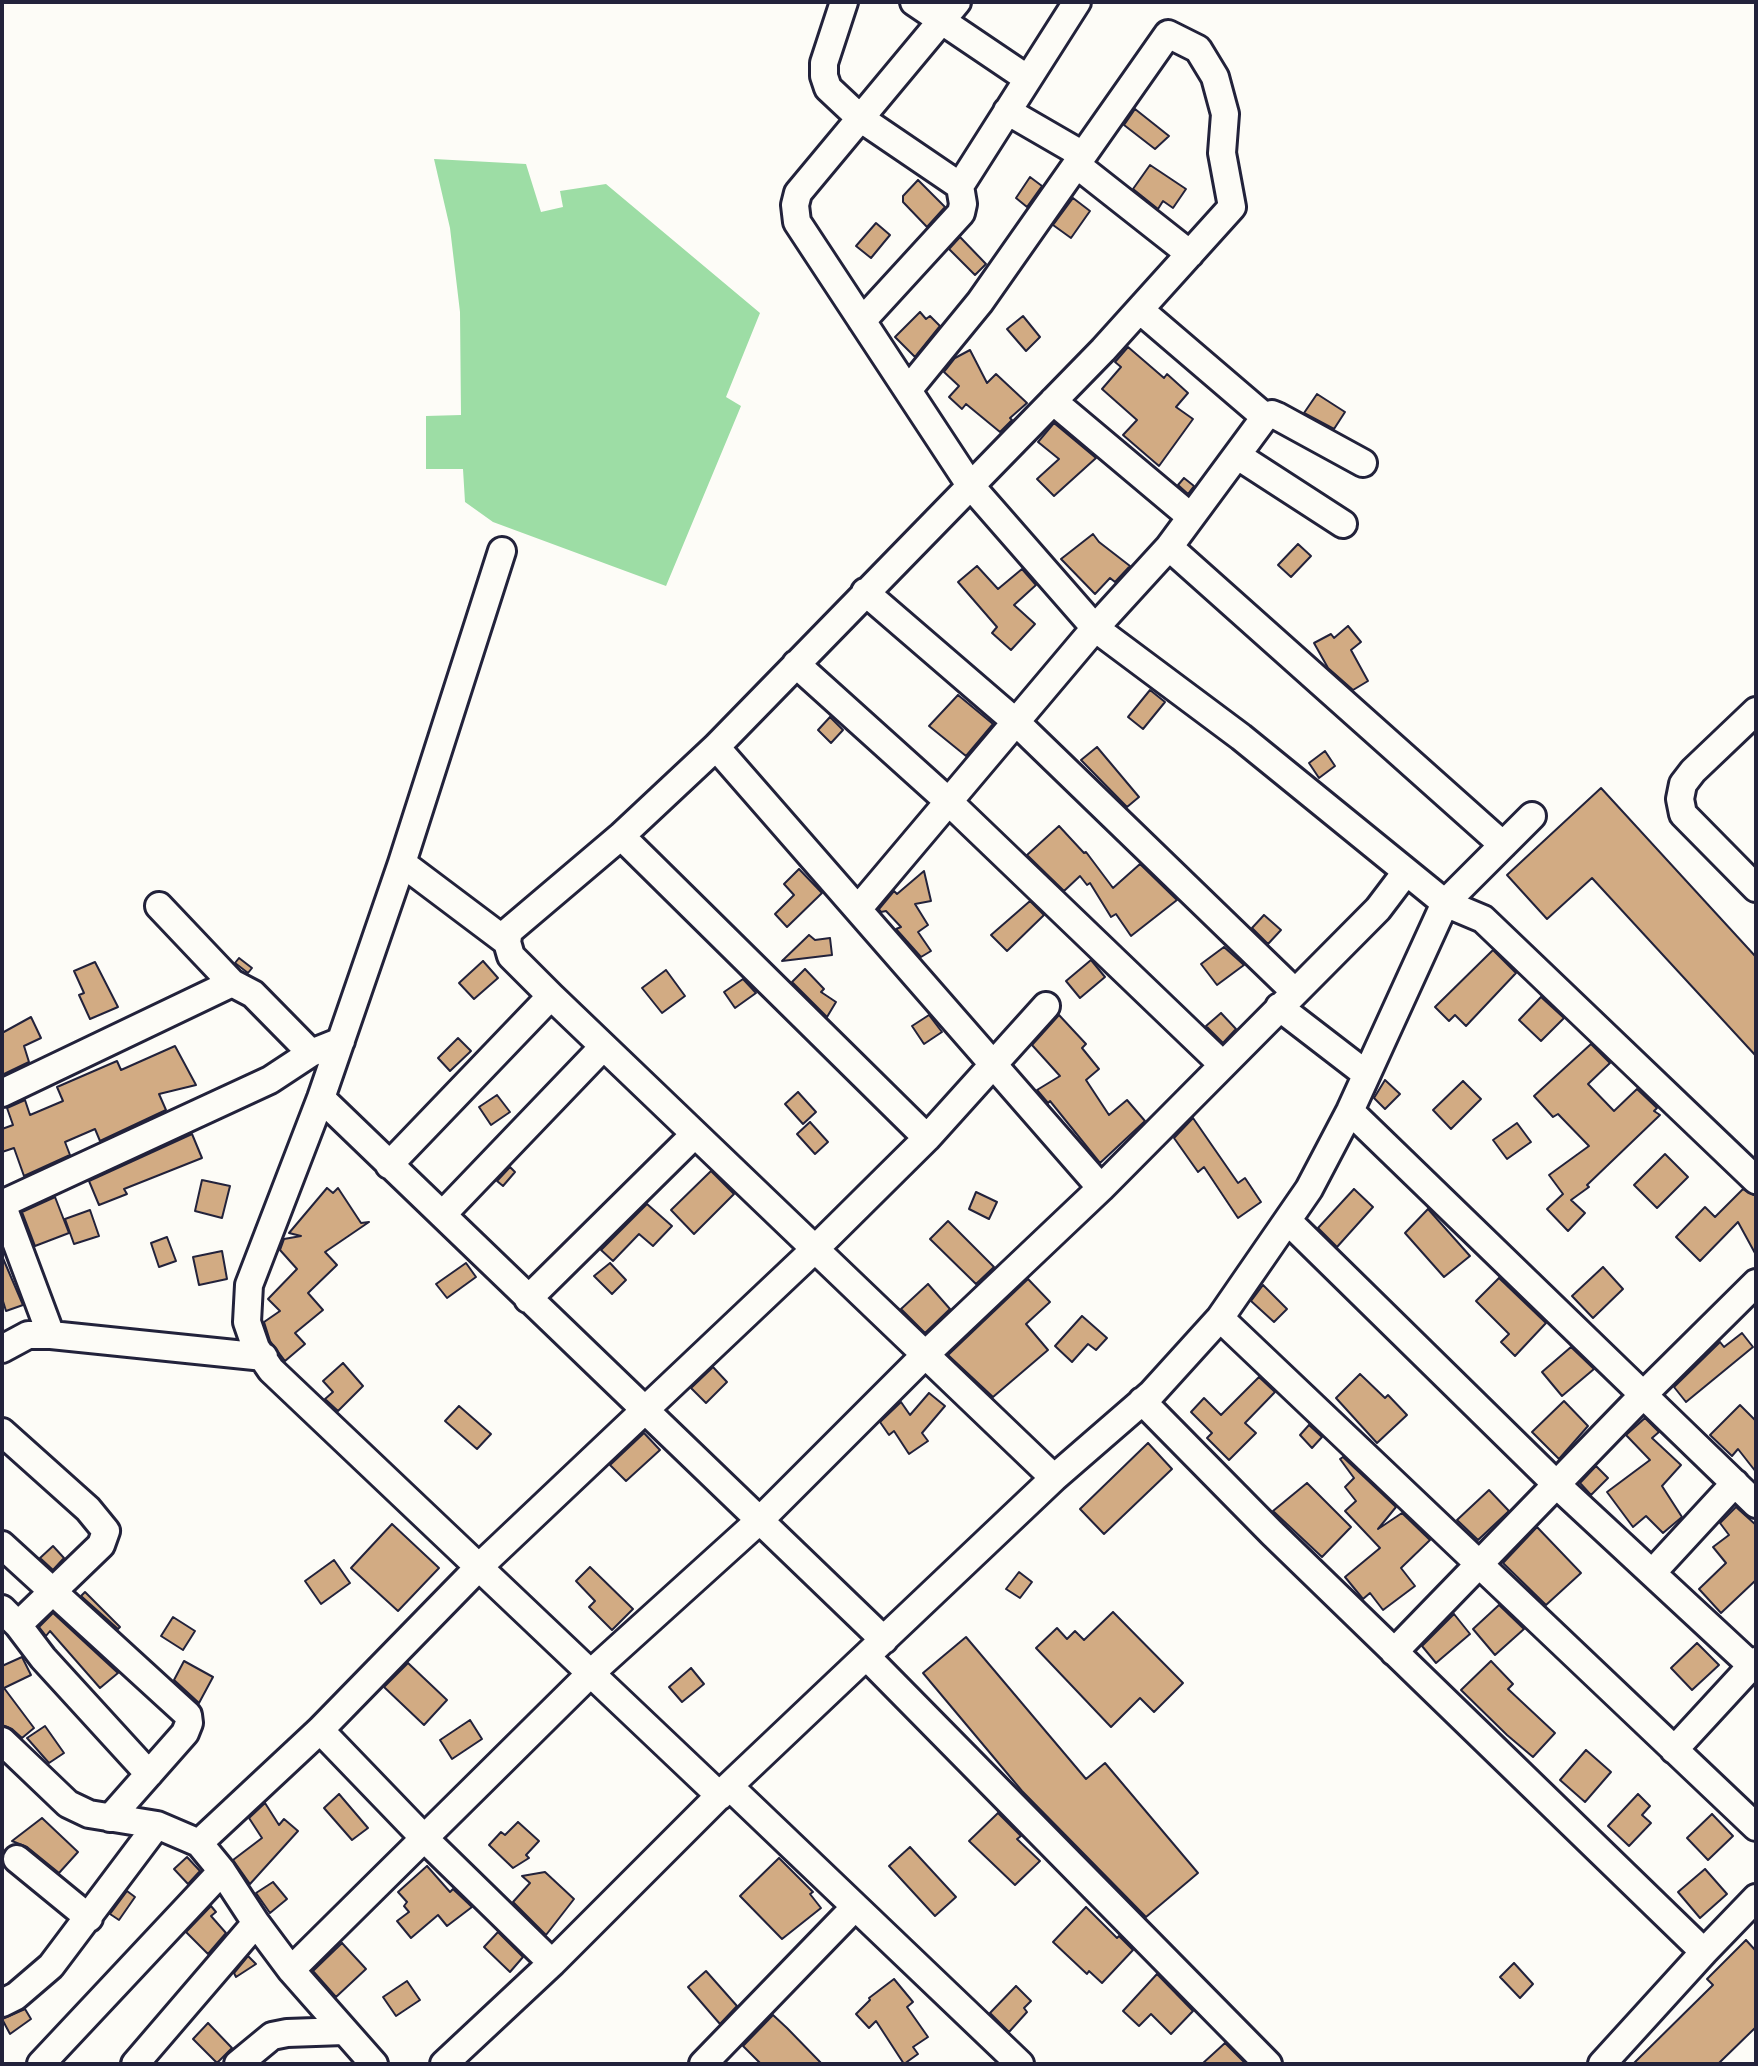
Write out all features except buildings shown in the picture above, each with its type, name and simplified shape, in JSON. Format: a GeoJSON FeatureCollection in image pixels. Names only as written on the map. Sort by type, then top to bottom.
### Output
{"type":"FeatureCollection","features":[{"type":"Feature","properties":{"kind":"street"},"geometry":{"type":"LineString","coordinates":[[844,2],[824,63],[828,88],[860,118],[960,186],[962,194],[961,213],[862,321]]}},
{"type":"Feature","properties":{"kind":"street"},"geometry":{"type":"LineString","coordinates":[[914,2],[950,11],[1028,79]]}},
{"type":"Feature","properties":{"kind":"street"},"geometry":{"type":"LineString","coordinates":[[960,186],[1077,2]]}},
{"type":"Feature","properties":{"kind":"street"},"geometry":{"type":"LineString","coordinates":[[950,11],[798,193],[795,205],[797,222],[970,485],[1095,628],[1241,737],[1445,903],[1483,919],[1756,1180]]}},
{"type":"Feature","properties":{"kind":"street"},"geometry":{"type":"LineString","coordinates":[[908,390],[980,302],[1168,34],[1198,49],[1215,77],[1225,114],[1222,153],[1232,207],[1140,310],[716,747],[621,836],[509,931],[507,942],[511,956],[603,1047],[1054,1478]]}},
{"type":"Feature","properties":{"kind":"street"},"geometry":{"type":"LineString","coordinates":[[1007,111],[1080,160],[1190,254]]}},
{"type":"Feature","properties":{"kind":"street"},"geometry":{"type":"LineString","coordinates":[[1140,310],[1265,417]]}},
{"type":"Feature","properties":{"kind":"street"},"geometry":{"type":"LineString","coordinates":[[1053,401],[1191,517]]}},
{"type":"Feature","properties":{"kind":"street"},"geometry":{"type":"LineString","coordinates":[[858,909],[1095,628],[1169,547],[1265,417],[1272,414],[1277,416],[1363,463]]}},
{"type":"Feature","properties":{"kind":"street"},"geometry":{"type":"LineString","coordinates":[[1238,456],[1343,524]]}},
{"type":"Feature","properties":{"kind":"street"},"geometry":{"type":"LineString","coordinates":[[1169,547],[1503,845]]}},
{"type":"Feature","properties":{"kind":"street"},"geometry":{"type":"LineString","coordinates":[[502,551],[341,1041],[249,1285],[247,1322],[256,1348],[271,1370],[592,1672],[854,1908],[1020,2064]]}},
{"type":"Feature","properties":{"kind":"street"},"geometry":{"type":"LineString","coordinates":[[865,592],[1017,723],[1287,999],[1366,1074]]}},
{"type":"Feature","properties":{"kind":"street"},"geometry":{"type":"LineString","coordinates":[[796,664],[948,801],[1222,1064]]}},
{"type":"Feature","properties":{"kind":"street"},"geometry":{"type":"LineString","coordinates":[[1756,711],[1693,771],[1683,784],[1680,799],[1683,814],[1756,888]]}},
{"type":"Feature","properties":{"kind":"street"},"geometry":{"type":"LineString","coordinates":[[716,747],[1101,1188]]}},
{"type":"Feature","properties":{"kind":"street"},"geometry":{"type":"LineString","coordinates":[[444,2064],[552,1963],[724,1791],[1054,1478],[1142,1401],[1220,1318],[1309,1189],[1350,1111],[1445,903],[1532,816]]}},
{"type":"Feature","properties":{"kind":"street"},"geometry":{"type":"LineString","coordinates":[[621,836],[927,1138]]}},
{"type":"Feature","properties":{"kind":"street"},"geometry":{"type":"LineString","coordinates":[[402,863],[507,942]]}},
{"type":"Feature","properties":{"kind":"street"},"geometry":{"type":"LineString","coordinates":[[291,1970],[592,1672],[760,1520],[926,1354],[1101,1188],[1378,909],[1406,872]]}},
{"type":"Feature","properties":{"kind":"street"},"geometry":{"type":"LineString","coordinates":[[159,906],[232,983],[253,994],[311,1053]]}},
{"type":"Feature","properties":{"kind":"street"},"geometry":{"type":"LineString","coordinates":[[2,1093],[232,983]]}},
{"type":"Feature","properties":{"kind":"street"},"geometry":{"type":"LineString","coordinates":[[389,1165],[551,996]]}},
{"type":"Feature","properties":{"kind":"street"},"geometry":{"type":"LineString","coordinates":[[199,1843],[320,1730],[479,1567],[815,1249],[927,1138],[1046,1006]]}},
{"type":"Feature","properties":{"kind":"street"},"geometry":{"type":"LineString","coordinates":[[51,1335],[2,1204],[270,1080],[311,1053],[341,1041]]}},
{"type":"Feature","properties":{"kind":"street"},"geometry":{"type":"LineString","coordinates":[[443,1214],[603,1047]]}},
{"type":"Feature","properties":{"kind":"street"},"geometry":{"type":"LineString","coordinates":[[321,1098],[760,1520],[876,1649],[1268,2064]]}},
{"type":"Feature","properties":{"kind":"street"},"geometry":{"type":"LineString","coordinates":[[1350,1111],[1756,1504]]}},
{"type":"Feature","properties":{"kind":"street"},"geometry":{"type":"LineString","coordinates":[[528,1299],[695,1134]]}},
{"type":"Feature","properties":{"kind":"street"},"geometry":{"type":"LineString","coordinates":[[1288,1221],[1557,1485],[1754,1663],[1674,1750]]}},
{"type":"Feature","properties":{"kind":"street"},"geometry":{"type":"LineString","coordinates":[[1394,1652],[1756,1283]]}},
{"type":"Feature","properties":{"kind":"street"},"geometry":{"type":"LineString","coordinates":[[1220,1318],[1756,1827]]}},
{"type":"Feature","properties":{"kind":"street"},"geometry":{"type":"LineString","coordinates":[[2,1349],[28,1335],[51,1335],[264,1357]]}},
{"type":"Feature","properties":{"kind":"street"},"geometry":{"type":"LineString","coordinates":[[1142,1401],[1394,1652],[1704,1952]]}},
{"type":"Feature","properties":{"kind":"street"},"geometry":{"type":"LineString","coordinates":[[2,1432],[88,1509],[106,1531],[101,1545],[53,1592],[10,1617],[43,1658],[149,1774]]}},
{"type":"Feature","properties":{"kind":"street"},"geometry":{"type":"LineString","coordinates":[[1652,1573],[1735,1483]]}},
{"type":"Feature","properties":{"kind":"street"},"geometry":{"type":"LineString","coordinates":[[2,1545],[188,1715],[185,1733],[110,1818]]}},
{"type":"Feature","properties":{"kind":"street"},"geometry":{"type":"LineString","coordinates":[[320,1730],[424,1838],[552,1963]]}},
{"type":"Feature","properties":{"kind":"street"},"geometry":{"type":"LineString","coordinates":[[2,1741],[68,1804],[89,1814],[157,1825],[199,1843],[291,1970],[374,2064]]}},
{"type":"Feature","properties":{"kind":"street"},"geometry":{"type":"LineString","coordinates":[[2,2003],[16,1996],[51,1966],[157,1825]]}},
{"type":"Feature","properties":{"kind":"street"},"geometry":{"type":"LineString","coordinates":[[17,1859],[89,1918]]}},
{"type":"Feature","properties":{"kind":"street"},"geometry":{"type":"LineString","coordinates":[[41,2064],[222,1871]]}},
{"type":"Feature","properties":{"kind":"street"},"geometry":{"type":"LineString","coordinates":[[1602,2064],[1756,1898]]}},
{"type":"Feature","properties":{"kind":"street"},"geometry":{"type":"LineString","coordinates":[[703,2064],[854,1908]]}},
{"type":"Feature","properties":{"kind":"street"},"geometry":{"type":"LineString","coordinates":[[135,2064],[256,1923]]}},
{"type":"Feature","properties":{"kind":"street"},"geometry":{"type":"LineString","coordinates":[[238,2064],[272,2036],[344,2031]]}},
{"type":"Feature","properties":{"kind":"green space"},"geometry":{"type":"Polygon","coordinates":[[[434,159],[526,164],[541,212],[563,207],[560,191],[606,184],[760,313],[726,397],[741,406],[666,586],[493,522],[465,502],[463,469],[426,469],[426,416],[461,415],[460,312],[450,228],[434,159]]]}}]}
